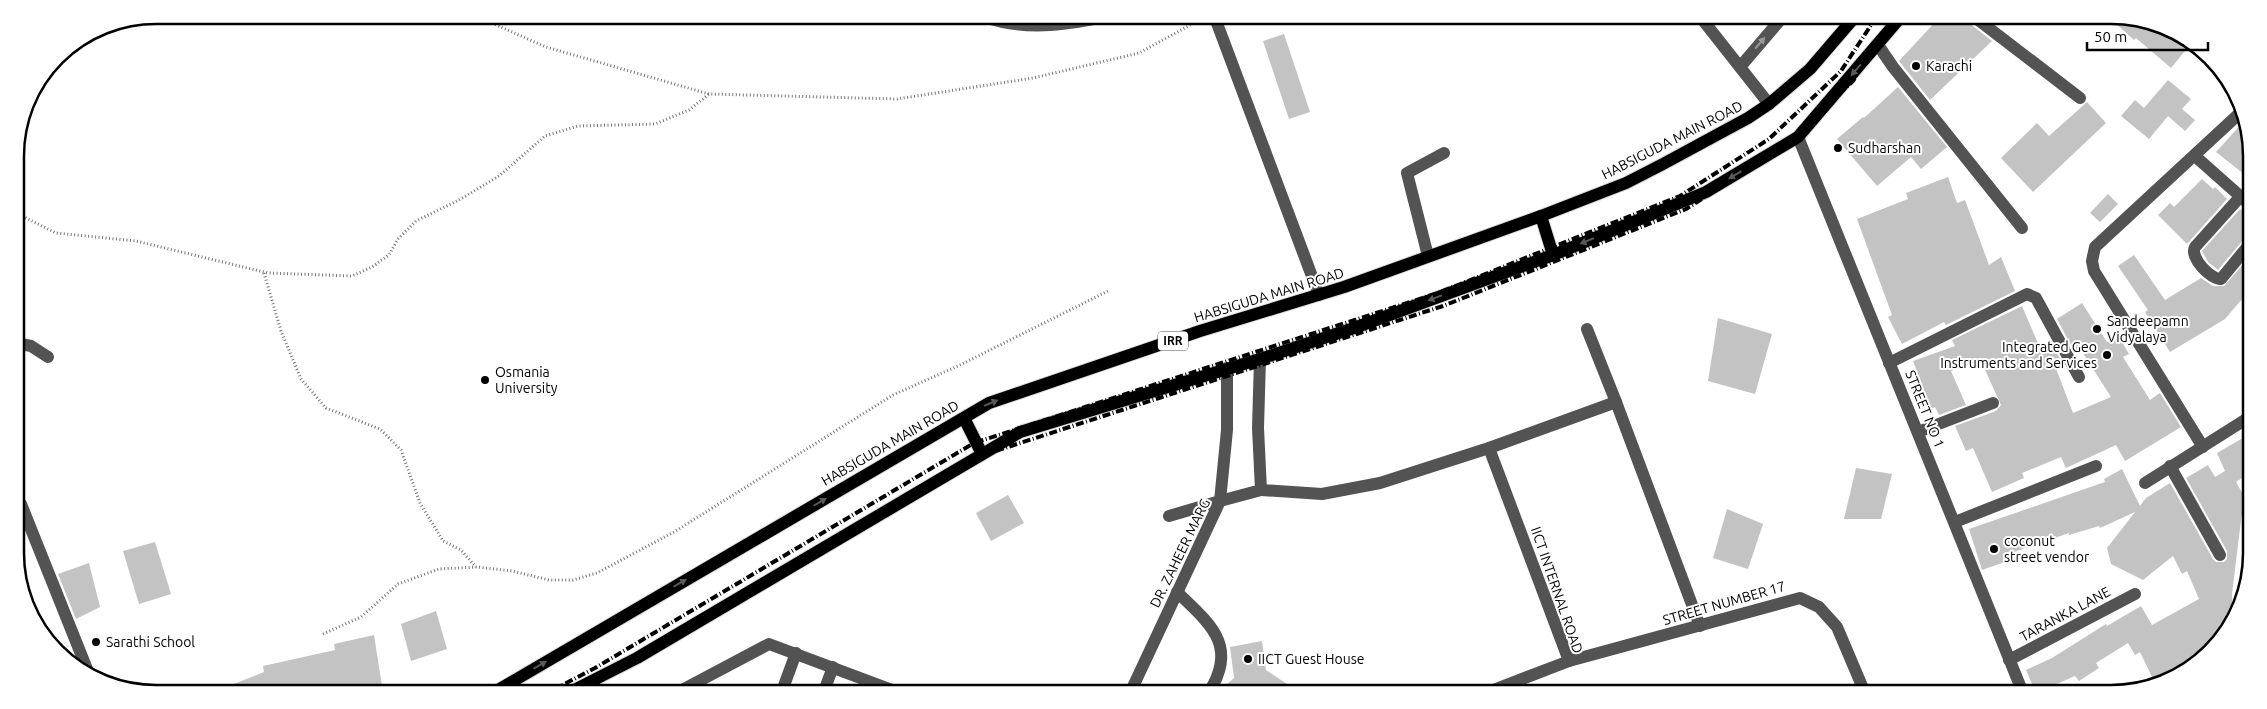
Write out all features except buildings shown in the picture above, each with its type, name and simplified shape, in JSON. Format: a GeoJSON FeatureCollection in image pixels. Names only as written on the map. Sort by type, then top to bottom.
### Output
{"type":"FeatureCollection","features":[{"type":"Feature","properties":{"kind":"main road","name":"HABSIGUDA MAIN ROAD"},"geometry":{"type":"LineString","coordinates":[[507,685],[989,403],[1200,332],[1319,295],[1541,216],[1633,179],[1748,118],[1770,104],[1810,69],[1849,24]]}},
{"type":"Feature","properties":{"kind":"main road"},"geometry":{"type":"LineString","coordinates":[[584,685],[637,658],[1020,432],[1260,359],[1354,328],[1553,255],[1706,192],[1798,136],[1895,24]]}},
{"type":"Feature","properties":{"kind":"main road"},"geometry":{"type":"LineString","coordinates":[[1541,216],[1553,255]]}},
{"type":"Feature","properties":{"kind":"main road"},"geometry":{"type":"LineString","coordinates":[[964,418],[982,454]]}},
{"type":"Feature","properties":{"kind":"street"},"geometry":{"type":"LineString","coordinates":[[1004,24],[1037,27],[1057,24]]}},
{"type":"Feature","properties":{"kind":"street"},"geometry":{"type":"LineString","coordinates":[[1217,24],[1319,295]]}},
{"type":"Feature","properties":{"kind":"street"},"geometry":{"type":"LineString","coordinates":[[1706,24],[1770,104]]}},
{"type":"Feature","properties":{"kind":"street"},"geometry":{"type":"LineString","coordinates":[[1740,67],[1777,24]]}},
{"type":"Feature","properties":{"kind":"street"},"geometry":{"type":"LineString","coordinates":[[1982,24],[2080,98]]}},
{"type":"Feature","properties":{"kind":"street"},"geometry":{"type":"LineString","coordinates":[[1878,45],[1893,67],[2022,228]]}},
{"type":"Feature","properties":{"kind":"street"},"geometry":{"type":"LineString","coordinates":[[2203,447],[2094,271],[2092,261],[2095,247],[2196,157],[2237,116]]}},
{"type":"Feature","properties":{"kind":"street","name":"STREET NO 1"},"geometry":{"type":"LineString","coordinates":[[1798,136],[2020,685]]}},
{"type":"Feature","properties":{"kind":"street"},"geometry":{"type":"LineString","coordinates":[[1428,256],[1407,173],[1444,153]]}},
{"type":"Feature","properties":{"kind":"street"},"geometry":{"type":"LineString","coordinates":[[2196,157],[2243,199]]}},
{"type":"Feature","properties":{"kind":"street"},"geometry":{"type":"LineString","coordinates":[[2243,203],[2195,247],[2192,252],[2193,256],[2216,280],[2221,279],[2243,252]]}},
{"type":"Feature","properties":{"kind":"street"},"geometry":{"type":"LineString","coordinates":[[1890,363],[2027,294],[2036,298],[2079,377]]}},
{"type":"Feature","properties":{"kind":"street"},"geometry":{"type":"LineString","coordinates":[[1587,328],[1700,626]]}},
{"type":"Feature","properties":{"kind":"street"},"geometry":{"type":"LineString","coordinates":[[24,345],[31,346],[48,357]]}},
{"type":"Feature","properties":{"kind":"street"},"geometry":{"type":"LineString","coordinates":[[1260,359],[1258,428],[1261,490],[1322,494],[1380,483],[1489,448],[1616,402]]}},
{"type":"Feature","properties":{"kind":"street"},"geometry":{"type":"LineString","coordinates":[[1168,516],[1220,501],[1227,430],[1227,368]]}},
{"type":"Feature","properties":{"kind":"street"},"geometry":{"type":"LineString","coordinates":[[1918,432],[1993,403]]}},
{"type":"Feature","properties":{"kind":"street"},"geometry":{"type":"LineString","coordinates":[[2145,483],[2243,421]]}},
{"type":"Feature","properties":{"kind":"street","name":"IICT INTERNAL ROAD"},"geometry":{"type":"LineString","coordinates":[[1489,448],[1569,661],[1506,685]]}},
{"type":"Feature","properties":{"kind":"street"},"geometry":{"type":"LineString","coordinates":[[1955,522],[2096,466]]}},
{"type":"Feature","properties":{"kind":"street"},"geometry":{"type":"LineString","coordinates":[[2170,466],[2220,555]]}},
{"type":"Feature","properties":{"kind":"street","name":"DR. ZAHEER MARG"},"geometry":{"type":"LineString","coordinates":[[1134,685],[1220,501],[1261,490]]}},
{"type":"Feature","properties":{"kind":"street"},"geometry":{"type":"LineString","coordinates":[[24,512],[85,665]]}},
{"type":"Feature","properties":{"kind":"street"},"geometry":{"type":"LineString","coordinates":[[1177,592],[1212,626],[1220,643],[1220,663],[1214,685]]}},
{"type":"Feature","properties":{"kind":"street","name":"TARANKA LANE"},"geometry":{"type":"LineString","coordinates":[[2010,660],[2135,594]]}},
{"type":"Feature","properties":{"kind":"street","name":"STREET NUMBER 17"},"geometry":{"type":"LineString","coordinates":[[1569,661],[1800,598],[1819,607],[1836,627],[1861,685]]}},
{"type":"Feature","properties":{"kind":"street"},"geometry":{"type":"LineString","coordinates":[[691,685],[767,644],[796,653],[879,685]]}},
{"type":"Feature","properties":{"kind":"street"},"geometry":{"type":"LineString","coordinates":[[784,685],[796,653]]}},
{"type":"Feature","properties":{"kind":"street"},"geometry":{"type":"LineString","coordinates":[[826,685],[833,668]]}},
{"type":"Feature","properties":{"kind":"path"},"geometry":{"type":"LineString","coordinates":[[494,24],[546,47],[709,94],[897,99],[1033,78],[1138,53],[1193,24]]}},
{"type":"Feature","properties":{"kind":"path"},"geometry":{"type":"LineString","coordinates":[[24,217],[56,233],[136,241],[264,273],[352,276],[372,268],[388,255],[398,239],[416,221],[459,200],[499,176],[544,136],[578,126],[655,124],[689,110],[709,94]]}},
{"type":"Feature","properties":{"kind":"path"},"geometry":{"type":"LineString","coordinates":[[264,273],[281,331],[301,379],[326,408],[380,429],[401,450],[420,503],[444,541],[461,550],[477,567]]}},
{"type":"Feature","properties":{"kind":"path"},"geometry":{"type":"LineString","coordinates":[[323,634],[361,617],[398,584],[439,569],[477,567],[549,580],[578,580],[597,573],[674,532],[893,395],[1110,290]]}},
{"type":"Feature","properties":{"kind":"railway"},"geometry":{"type":"LineString","coordinates":[[563,685],[595,668],[974,443],[1438,293],[1680,196],[1769,139],[1841,71],[1872,24]]}},
{"type":"Feature","properties":{"kind":"railway"},"geometry":{"type":"LineString","coordinates":[[593,685],[980,456],[1443,306],[1686,209],[1778,151],[1853,81],[1890,24]]}},
{"type":"Feature","properties":{"kind":"place","name":"Karachi"},"geometry":{"type":"Point","coordinates":[1916,66]}},
{"type":"Feature","properties":{"kind":"place","name":"Sudharshan"},"geometry":{"type":"Point","coordinates":[1838,148]}},
{"type":"Feature","properties":{"kind":"place","name":"Sandeepamn Vidyalaya"},"geometry":{"type":"Point","coordinates":[2097,329]}},
{"type":"Feature","properties":{"kind":"place","name":"Integrated Geo Instruments and Services"},"geometry":{"type":"Point","coordinates":[2107,355]}},
{"type":"Feature","properties":{"kind":"place","name":"Osmania University"},"geometry":{"type":"Point","coordinates":[485,380]}},
{"type":"Feature","properties":{"kind":"place","name":"coconut street vendor"},"geometry":{"type":"Point","coordinates":[1994,549]}},
{"type":"Feature","properties":{"kind":"place","name":"Sarathi School"},"geometry":{"type":"Point","coordinates":[96,642]}},
{"type":"Feature","properties":{"kind":"place","name":"IICT Guest House"},"geometry":{"type":"Point","coordinates":[1248,659]}}]}
